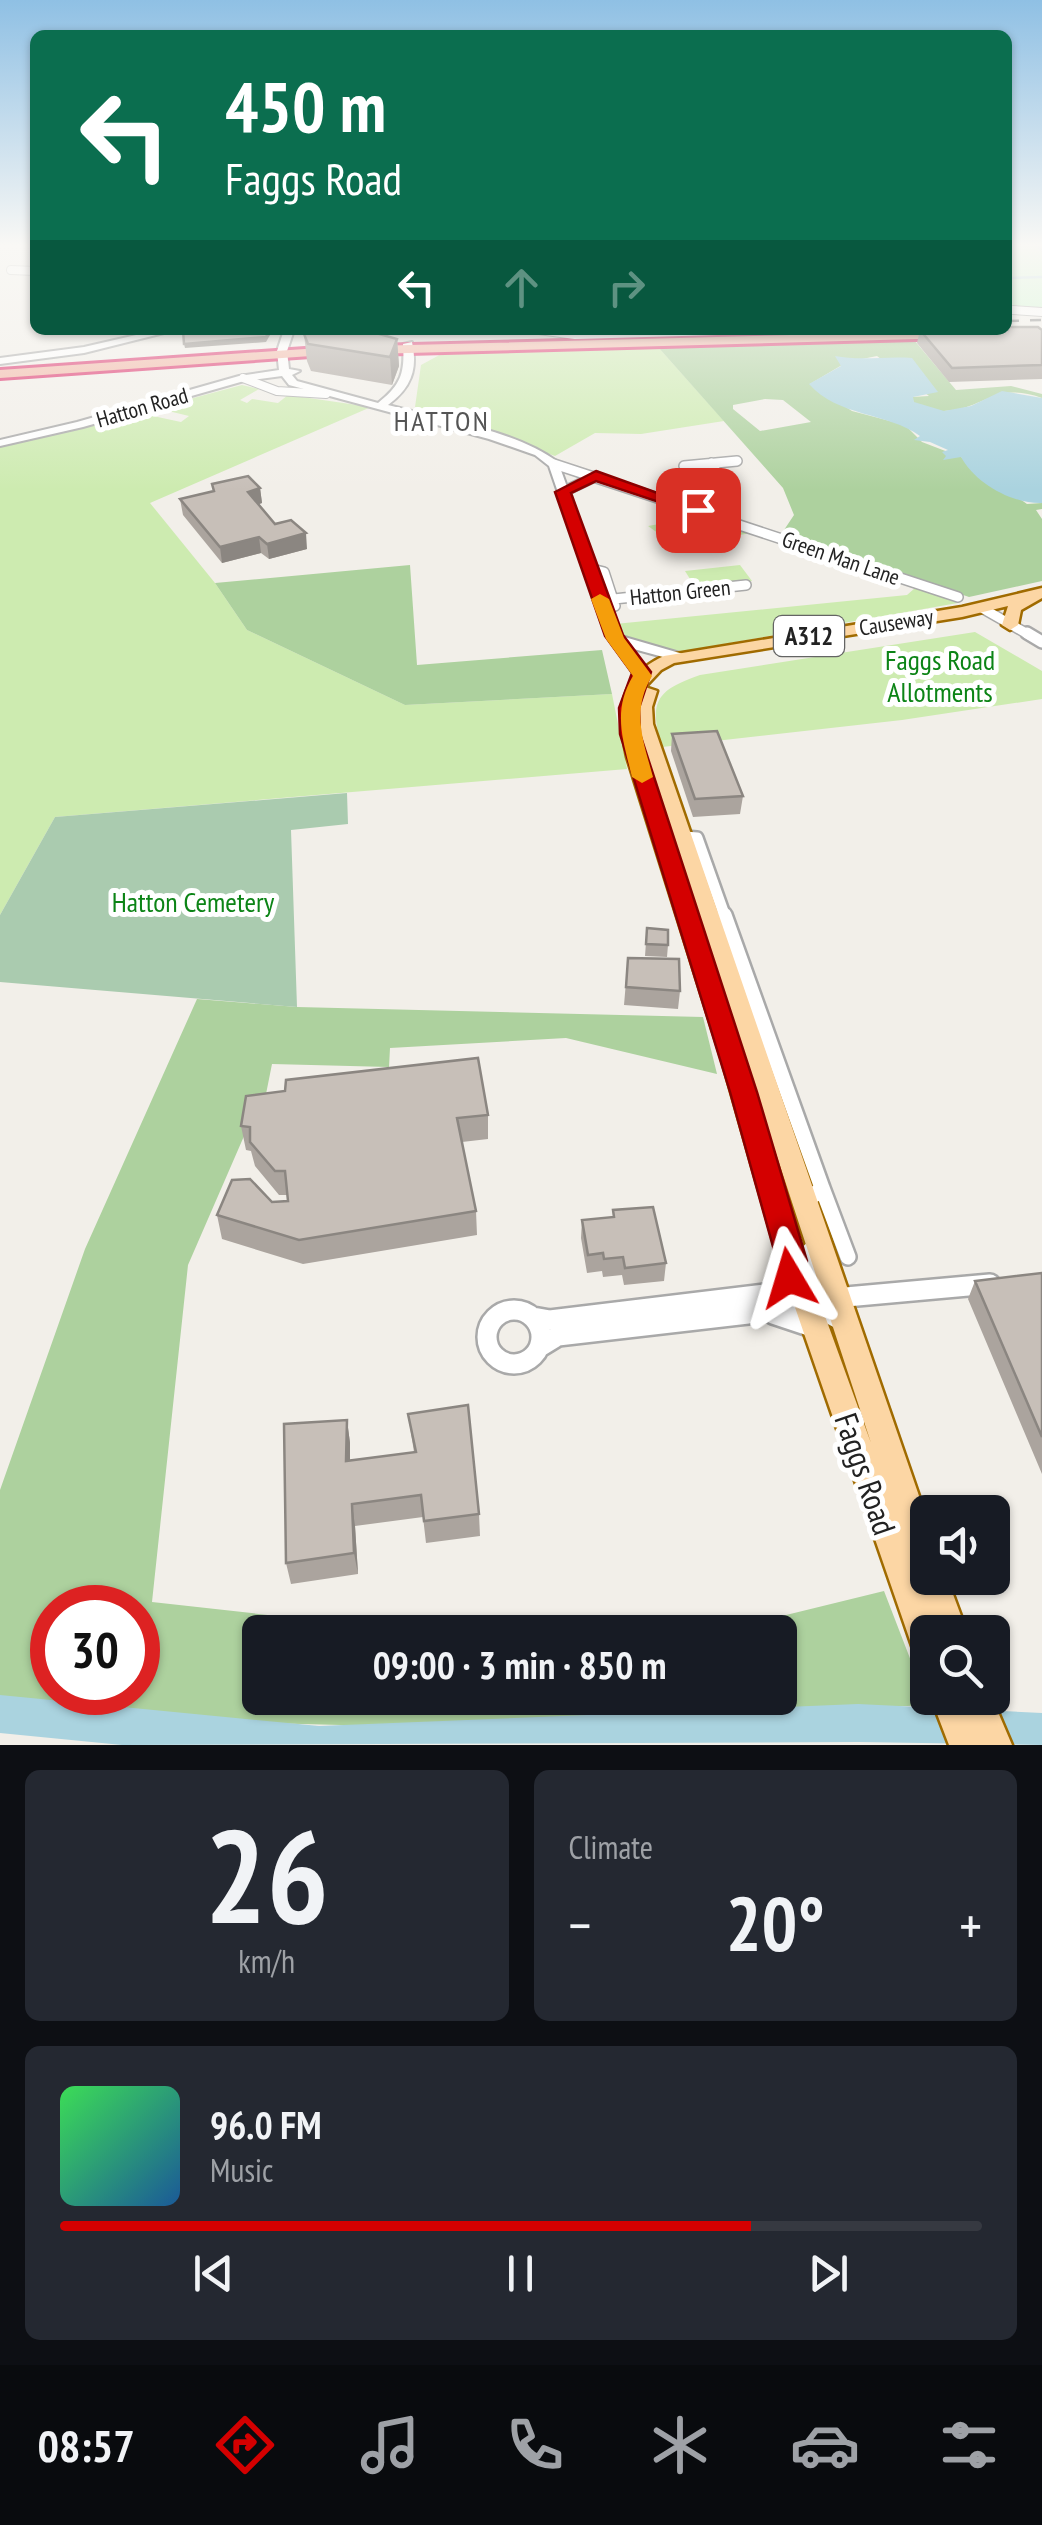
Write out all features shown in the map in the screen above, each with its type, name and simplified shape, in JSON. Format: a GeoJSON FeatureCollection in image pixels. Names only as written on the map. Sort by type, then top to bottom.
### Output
{"type":"FeatureCollection","features":[{"type":"Feature","properties":{"kind":"highway"},"geometry":{"type":"LineString","coordinates":[[0,372],[290,344],[413,349],[862,335]]}},
{"type":"Feature","properties":{"kind":"highway"},"geometry":{"type":"LineString","coordinates":[[360,345],[413,349],[862,335]]}},
{"type":"Feature","properties":{"kind":"highway"},"geometry":{"type":"LineString","coordinates":[[0,372],[290,344],[340,346]]}},
{"type":"Feature","properties":{"kind":"main road","name":"Causeway"},"geometry":{"type":"LineString","coordinates":[[654,671],[684,656],[982,608],[1041,594]]}},
{"type":"Feature","properties":{"kind":"main road"},"geometry":{"type":"LineString","coordinates":[[1010,625],[1014,608],[1041,594]]}},
{"type":"Feature","properties":{"kind":"main road","name":"Faggs Road"},"geometry":{"type":"LineString","coordinates":[[654,671],[632,693],[628,721],[808,1198],[848,1422],[934,1607]]}},
{"type":"Feature","properties":{"kind":"main road","name":"Faggs Road"},"geometry":{"type":"LineString","coordinates":[[670,834],[792,1261],[826,1313],[910,1524]]}},
{"type":"Feature","properties":{"kind":"main road"},"geometry":{"type":"LineString","coordinates":[[955,1715],[966,1745]]}},
{"type":"Feature","properties":{"kind":"main road"},"geometry":{"type":"LineString","coordinates":[[983,1715],[995,1745]]}},
{"type":"Feature","properties":{"kind":"street"},"geometry":{"type":"LineString","coordinates":[[0,361],[84,350],[149,335]]}},
{"type":"Feature","properties":{"kind":"street"},"geometry":{"type":"LineString","coordinates":[[290,344],[293,383],[414,413],[530,450],[554,464],[588,568],[609,605],[618,642],[654,671]]}},
{"type":"Feature","properties":{"kind":"street"},"geometry":{"type":"LineString","coordinates":[[413,349],[407,396],[414,413]]}},
{"type":"Feature","properties":{"kind":"street"},"geometry":{"type":"LineString","coordinates":[[386,406],[402,390],[413,349]]}},
{"type":"Feature","properties":{"kind":"street","name":"Hatton Road"},"geometry":{"type":"LineString","coordinates":[[0,443],[79,425],[243,378],[290,371]]}},
{"type":"Feature","properties":{"kind":"street"},"geometry":{"type":"LineString","coordinates":[[243,378],[277,391],[326,394]]}},
{"type":"Feature","properties":{"kind":"street"},"geometry":{"type":"LineString","coordinates":[[386,406],[407,396]]}},
{"type":"Feature","properties":{"kind":"street"},"geometry":{"type":"LineString","coordinates":[[684,466],[737,461]]}},
{"type":"Feature","properties":{"kind":"street"},"geometry":{"type":"LineString","coordinates":[[698,510],[726,487],[711,463]]}},
{"type":"Feature","properties":{"kind":"street","name":"Green Man Lane"},"geometry":{"type":"LineString","coordinates":[[554,464],[958,597]]}},
{"type":"Feature","properties":{"kind":"street"},"geometry":{"type":"LineString","coordinates":[[563,492],[596,476]]}},
{"type":"Feature","properties":{"kind":"street","name":"Hatton Green"},"geometry":{"type":"LineString","coordinates":[[609,605],[746,585]]}},
{"type":"Feature","properties":{"kind":"street"},"geometry":{"type":"LineString","coordinates":[[982,608],[1040,639]]}},
{"type":"Feature","properties":{"kind":"street"},"geometry":{"type":"LineString","coordinates":[[618,642],[684,656]]}},
{"type":"Feature","properties":{"kind":"street"},"geometry":{"type":"LineString","coordinates":[[808,1198],[848,1257]]}},
{"type":"Feature","properties":{"kind":"street"},"geometry":{"type":"LineString","coordinates":[[773,1292],[789,1278],[792,1261]]}},
{"type":"Feature","properties":{"kind":"street"},"geometry":{"type":"LineString","coordinates":[[743,1314],[826,1313],[1010,1282]]}},
{"type":"Feature","properties":{"kind":"street"},"geometry":{"type":"LineString","coordinates":[[773,1292],[826,1313],[788,1307],[558,1336],[528,1359],[512,1362],[494,1355],[486,1339],[490,1324],[501,1314],[517,1311],[550,1320],[773,1292]]}},
{"type":"Feature","properties":{"kind":"street"},"geometry":{"type":"LineString","coordinates":[[533,1318],[542,1334],[540,1347]]}},
{"type":"Feature","properties":{"kind":"green space"},"geometry":{"type":"Polygon","coordinates":[[[914,340],[956,390],[1011,386],[1042,394],[1042,398],[1000,394],[959,409],[936,410],[914,403],[912,397],[929,396],[877,356],[857,360],[836,357],[842,365],[810,384],[852,411],[905,425],[922,442],[961,457],[1027,504],[1042,503],[1042,509],[1036,510],[1042,519],[1042,581],[969,597],[782,533],[794,515],[783,488],[658,347],[914,340]],[[765,399],[733,405],[733,409],[760,431],[811,422],[783,400],[765,399]]]}},
{"type":"Feature","properties":{"kind":"green space"},"geometry":{"type":"Polygon","coordinates":[[[658,347],[724,421],[641,434],[595,433],[555,456],[415,407],[421,365],[445,352],[658,347]]]}},
{"type":"Feature","properties":{"kind":"green space"},"geometry":{"type":"Polygon","coordinates":[[[242,385],[259,389],[240,400],[247,403],[252,399],[278,403],[288,395],[371,407],[150,503],[215,583],[247,630],[405,705],[612,694],[627,769],[55,817],[0,915],[0,446],[139,413],[181,422],[189,416],[156,408],[242,385]]]}},
{"type":"Feature","properties":{"kind":"green space"},"geometry":{"type":"Polygon","coordinates":[[[703,516],[751,533],[676,546],[648,526],[703,516]]]}},
{"type":"Feature","properties":{"kind":"green space"},"geometry":{"type":"Polygon","coordinates":[[[410,565],[417,665],[602,650],[612,694],[405,705],[247,630],[215,583],[410,565]]]}},
{"type":"Feature","properties":{"kind":"green space"},"geometry":{"type":"Polygon","coordinates":[[[740,565],[752,581],[695,587],[685,571],[740,565]]]}},
{"type":"Feature","properties":{"kind":"green space"},"geometry":{"type":"Polygon","coordinates":[[[915,588],[958,603],[678,652],[619,636],[615,624],[907,595],[915,588]]]}},
{"type":"Feature","properties":{"kind":"green space","name":"Faggs Road Allotments"},"geometry":{"type":"Polygon","coordinates":[[[975,632],[1042,671],[1042,699],[902,720],[662,747],[656,718],[660,699],[674,686],[700,675],[975,632]]]}},
{"type":"Feature","properties":{"kind":"green space","name":"Hatton Cemetery"},"geometry":{"type":"Polygon","coordinates":[[[347,793],[348,824],[291,830],[297,1007],[0,982],[0,915],[55,817],[347,793]]]}},
{"type":"Feature","properties":{"kind":"green space"},"geometry":{"type":"Polygon","coordinates":[[[197,999],[297,1007],[703,1017],[717,1074],[566,1038],[390,1048],[389,1067],[272,1064],[264,1104],[251,1120],[188,1265],[154,1585],[30,1585],[30,1703],[0,1700],[0,1490],[85,1249],[197,999]]]}},
{"type":"Feature","properties":{"kind":"green space"},"geometry":{"type":"Polygon","coordinates":[[[884,1591],[910,1658],[910,1706],[797,1711],[797,1615],[786,1615],[884,1591]]]}},
{"type":"Feature","properties":{"kind":"green space"},"geometry":{"type":"Polygon","coordinates":[[[160,1603],[269,1615],[242,1615],[242,1715],[723,1715],[456,1728],[227,1722],[155,1715],[160,1715],[160,1603]]]}},
{"type":"Feature","properties":{"kind":"water"},"geometry":{"type":"Polygon","coordinates":[[[835,356],[912,358],[938,392],[913,397],[914,402],[944,411],[971,406],[1002,391],[1042,398],[1042,503],[1007,496],[975,475],[961,457],[943,460],[946,456],[942,452],[948,450],[914,440],[920,436],[907,428],[848,409],[821,395],[809,384],[841,366],[835,356]]]}},
{"type":"Feature","properties":{"kind":"building"},"geometry":{"type":"Polygon","coordinates":[[[1012,327],[1042,330],[1042,365],[952,368],[924,335],[1012,335],[1012,327]]]}},
{"type":"Feature","properties":{"kind":"building"},"geometry":{"type":"Polygon","coordinates":[[[183,335],[267,335],[266,337],[184,344],[183,335]]]}},
{"type":"Feature","properties":{"kind":"building"},"geometry":{"type":"Polygon","coordinates":[[[304,335],[383,335],[397,339],[390,357],[308,344],[304,335]]]}},
{"type":"Feature","properties":{"kind":"building"},"geometry":{"type":"Polygon","coordinates":[[[248,476],[260,488],[248,492],[275,524],[291,520],[306,533],[267,544],[259,537],[220,547],[180,499],[214,491],[212,484],[248,476]]]}},
{"type":"Feature","properties":{"kind":"building"},"geometry":{"type":"Polygon","coordinates":[[[717,731],[743,796],[695,799],[672,734],[717,731]]]}},
{"type":"Feature","properties":{"kind":"building"},"geometry":{"type":"Polygon","coordinates":[[[647,928],[668,930],[668,945],[646,944],[647,928]]]}},
{"type":"Feature","properties":{"kind":"building"},"geometry":{"type":"Polygon","coordinates":[[[628,958],[679,959],[680,991],[626,987],[628,958]]]}},
{"type":"Feature","properties":{"kind":"building"},"geometry":{"type":"Polygon","coordinates":[[[478,1058],[488,1115],[457,1118],[476,1211],[299,1240],[217,1215],[232,1180],[250,1179],[272,1202],[288,1201],[285,1171],[275,1171],[250,1142],[250,1127],[241,1126],[246,1096],[285,1091],[286,1080],[478,1058]]]}},
{"type":"Feature","properties":{"kind":"building"},"geometry":{"type":"Polygon","coordinates":[[[653,1207],[666,1263],[625,1268],[623,1257],[604,1259],[603,1253],[588,1255],[582,1220],[614,1217],[613,1210],[653,1207]]]}},
{"type":"Feature","properties":{"kind":"building"},"geometry":{"type":"Polygon","coordinates":[[[1042,1273],[1042,1437],[975,1281],[1042,1273]]]}},
{"type":"Feature","properties":{"kind":"building"},"geometry":{"type":"Polygon","coordinates":[[[468,1405],[479,1514],[424,1521],[421,1495],[352,1504],[354,1553],[286,1563],[284,1424],[347,1420],[346,1461],[416,1452],[408,1414],[468,1405]]]}},
{"type":"Feature","properties":{"kind":"waterway"},"geometry":{"type":"LineString","coordinates":[[0,1714],[318,1745]]}},
{"type":"Feature","properties":{"kind":"waterway"},"geometry":{"type":"LineString","coordinates":[[320,1745],[858,1723],[1042,1732]]}},
{"type":"Feature","properties":{"kind":"slow traffic"},"geometry":{"type":"LineString","coordinates":[[600,599],[615,639],[643,676],[632,693],[628,721],[642,777]]}},
{"type":"Feature","properties":{"kind":"district","name":"HATTON"},"geometry":{"type":"Point","coordinates":[442,421]}},
{"type":"Feature","properties":{"kind":"route"},"geometry":{"type":"LineString","coordinates":[[698,510],[596,476],[563,492],[614,636],[642,672],[629,708],[630,734],[744,1092],[792,1261],[789,1278]]}}]}
